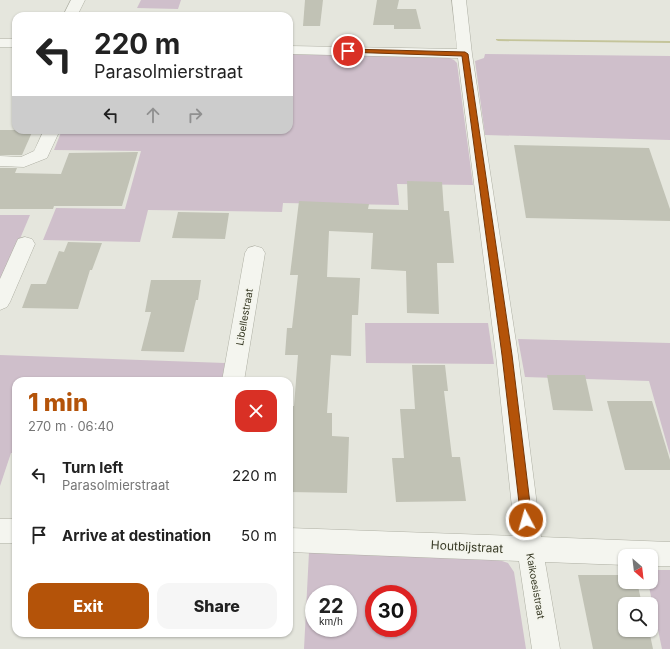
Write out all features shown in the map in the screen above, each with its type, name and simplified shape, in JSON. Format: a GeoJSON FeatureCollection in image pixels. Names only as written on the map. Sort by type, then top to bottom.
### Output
{"type":"FeatureCollection","features":[{"type":"Feature","properties":{"kind":"street"},"geometry":{"type":"LineString","coordinates":[[72,12],[78,0]]}},
{"type":"Feature","properties":{"kind":"street","name":"Kaikoesistraat"},"geometry":{"type":"LineString","coordinates":[[459,0],[465,54],[506,348],[530,550],[546,649]]}},
{"type":"Feature","properties":{"kind":"street"},"geometry":{"type":"LineString","coordinates":[[0,43],[12,43]]}},
{"type":"Feature","properties":{"kind":"street"},"geometry":{"type":"LineString","coordinates":[[293,50],[465,54]]}},
{"type":"Feature","properties":{"kind":"street"},"geometry":{"type":"LineString","coordinates":[[0,161],[24,162],[41,154],[50,134]]}},
{"type":"Feature","properties":{"kind":"street"},"geometry":{"type":"LineString","coordinates":[[0,302],[25,244]]}},
{"type":"Feature","properties":{"kind":"street","name":"Libellestraat"},"geometry":{"type":"LineString","coordinates":[[234,377],[254,253]]}},
{"type":"Feature","properties":{"kind":"street"},"geometry":{"type":"LineString","coordinates":[[0,531],[12,531]]}},
{"type":"Feature","properties":{"kind":"street","name":"Houtbijstraat"},"geometry":{"type":"LineString","coordinates":[[293,540],[670,554]]}},
{"type":"Feature","properties":{"kind":"shaded area"},"geometry":{"type":"Polygon","coordinates":[[[141,0],[181,0],[178,9],[137,8],[141,0]]]}},
{"type":"Feature","properties":{"kind":"shaded area"},"geometry":{"type":"Polygon","coordinates":[[[293,53],[447,57],[457,63],[473,185],[397,184],[399,205],[283,203],[282,212],[148,210],[140,242],[43,240],[56,208],[125,209],[141,151],[54,150],[60,134],[293,134],[293,53]]]}},
{"type":"Feature","properties":{"kind":"shaded area"},"geometry":{"type":"Polygon","coordinates":[[[485,54],[670,56],[670,140],[485,135],[475,61],[484,58],[485,54]]]}},
{"type":"Feature","properties":{"kind":"shaded area"},"geometry":{"type":"Polygon","coordinates":[[[0,215],[30,215],[0,286],[0,215]]]}},
{"type":"Feature","properties":{"kind":"shaded area"},"geometry":{"type":"Polygon","coordinates":[[[365,323],[488,323],[494,364],[366,363],[365,323]]]}},
{"type":"Feature","properties":{"kind":"shaded area"},"geometry":{"type":"Polygon","coordinates":[[[518,339],[670,343],[670,455],[649,381],[525,377],[518,339]]]}},
{"type":"Feature","properties":{"kind":"shaded area"},"geometry":{"type":"Polygon","coordinates":[[[0,355],[225,363],[223,377],[12,377],[12,453],[0,486],[0,355]]]}},
{"type":"Feature","properties":{"kind":"shaded area"},"geometry":{"type":"Polygon","coordinates":[[[309,552],[493,558],[508,563],[514,572],[526,649],[304,649],[305,630],[305,637],[357,637],[357,585],[307,585],[309,552]]]}},
{"type":"Feature","properties":{"kind":"shaded area"},"geometry":{"type":"Polygon","coordinates":[[[658,570],[670,570],[670,649],[662,649],[658,630],[658,597],[651,597],[649,589],[658,589],[658,570]]]}},
{"type":"Feature","properties":{"kind":"building"},"geometry":{"type":"Polygon","coordinates":[[[305,0],[323,0],[320,26],[303,26],[305,0]]]}},
{"type":"Feature","properties":{"kind":"building"},"geometry":{"type":"Polygon","coordinates":[[[377,0],[399,0],[397,9],[416,9],[421,29],[394,29],[394,25],[373,25],[377,0]]]}},
{"type":"Feature","properties":{"kind":"building"},"geometry":{"type":"Polygon","coordinates":[[[0,130],[12,130],[12,134],[31,134],[22,155],[0,155],[0,130]]]}},
{"type":"Feature","properties":{"kind":"building"},"geometry":{"type":"Polygon","coordinates":[[[514,145],[649,148],[670,209],[670,221],[526,218],[514,145]]]}},
{"type":"Feature","properties":{"kind":"building"},"geometry":{"type":"Polygon","coordinates":[[[138,152],[122,206],[54,206],[53,209],[0,209],[0,168],[17,168],[15,173],[61,174],[69,153],[138,152]]]}},
{"type":"Feature","properties":{"kind":"building"},"geometry":{"type":"Polygon","coordinates":[[[407,181],[442,182],[444,211],[449,211],[454,263],[437,263],[439,314],[407,313],[406,271],[371,269],[373,233],[329,231],[327,277],[360,278],[358,315],[352,315],[351,356],[331,355],[327,413],[332,413],[332,436],[349,437],[347,493],[293,492],[293,406],[298,355],[285,355],[287,328],[292,328],[298,275],[290,275],[299,201],[369,204],[368,209],[408,210],[407,181]]]}},
{"type":"Feature","properties":{"kind":"building"},"geometry":{"type":"Polygon","coordinates":[[[178,212],[229,213],[225,239],[172,238],[178,212]]]}},
{"type":"Feature","properties":{"kind":"building"},"geometry":{"type":"Polygon","coordinates":[[[68,242],[102,243],[92,270],[90,270],[78,309],[22,308],[31,284],[46,284],[59,251],[64,252],[68,242]]]}},
{"type":"Feature","properties":{"kind":"building"},"geometry":{"type":"Polygon","coordinates":[[[151,280],[201,280],[198,300],[196,300],[184,352],[141,351],[151,312],[145,312],[151,280]]]}},
{"type":"Feature","properties":{"kind":"building"},"geometry":{"type":"Polygon","coordinates":[[[412,365],[445,365],[448,391],[444,391],[452,457],[460,457],[466,501],[396,502],[392,458],[404,458],[400,409],[415,409],[412,365]]]}},
{"type":"Feature","properties":{"kind":"building"},"geometry":{"type":"Polygon","coordinates":[[[547,375],[585,375],[593,411],[553,410],[547,375]]]}},
{"type":"Feature","properties":{"kind":"building"},"geometry":{"type":"Polygon","coordinates":[[[607,401],[652,401],[670,460],[670,470],[625,470],[607,401]]]}},
{"type":"Feature","properties":{"kind":"building"},"geometry":{"type":"Polygon","coordinates":[[[578,575],[618,575],[618,589],[639,589],[640,597],[618,597],[618,637],[650,637],[653,649],[593,649],[578,575]]]}},
{"type":"Feature","properties":{"kind":"waterway"},"geometry":{"type":"LineString","coordinates":[[498,40],[670,42]]}},
{"type":"Feature","properties":{"kind":"route"},"geometry":{"type":"LineString","coordinates":[[348,51],[465,54],[507,355],[526,520]]}}]}
